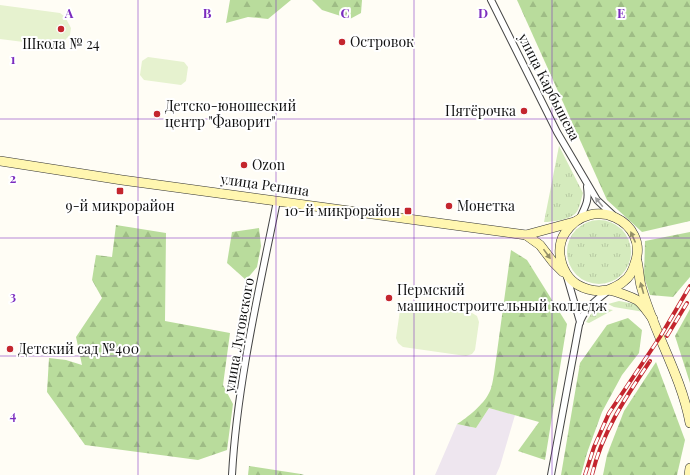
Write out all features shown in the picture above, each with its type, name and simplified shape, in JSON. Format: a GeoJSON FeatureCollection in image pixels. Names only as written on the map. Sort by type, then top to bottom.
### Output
{"type":"FeatureCollection","features":[{"type":"Feature","properties":{"kind":"street","name":"улица Карбышева"},"geometry":{"type":"LineString","coordinates":[[491,0],[557,132],[597,200],[616,217]]}},
{"type":"Feature","properties":{"kind":"street","name":"улица Репина"},"geometry":{"type":"LineString","coordinates":[[0,162],[526,235]]}},
{"type":"Feature","properties":{"kind":"street"},"geometry":{"type":"LineString","coordinates":[[580,322],[561,263],[559,250],[562,237],[570,226],[577,220],[587,204],[589,197],[587,183]]}},
{"type":"Feature","properties":{"kind":"street","name":"улица Луговского"},"geometry":{"type":"LineString","coordinates":[[232,475],[243,375],[277,201]]}},
{"type":"Feature","properties":{"kind":"street"},"geometry":{"type":"LineString","coordinates":[[526,235],[592,214],[604,214],[616,217],[626,225],[634,236],[637,247],[641,285],[687,404],[690,423]]}},
{"type":"Feature","properties":{"kind":"street"},"geometry":{"type":"LineString","coordinates":[[526,235],[540,245],[553,262],[576,284],[588,290],[608,290],[639,301],[653,319]]}},
{"type":"Feature","properties":{"kind":"street"},"geometry":{"type":"LineString","coordinates":[[551,475],[577,330],[580,322],[587,309],[595,300],[608,290],[625,281],[633,271],[637,257]]}},
{"type":"Feature","properties":{"kind":"street"},"geometry":{"type":"LineString","coordinates":[[689,475],[690,468]]}},
{"type":"Feature","properties":{"kind":"shaded area"},"geometry":{"type":"Polygon","coordinates":[[[489,408],[515,415],[496,475],[435,475],[457,424],[476,428],[489,408]]]}},
{"type":"Feature","properties":{"kind":"green space"},"geometry":{"type":"Polygon","coordinates":[[[230,0],[291,0],[268,19],[248,17],[226,23],[230,0]]]}},
{"type":"Feature","properties":{"kind":"green space"},"geometry":{"type":"Polygon","coordinates":[[[312,0],[362,0],[361,13],[350,19],[322,10],[312,0]]]}},
{"type":"Feature","properties":{"kind":"green space"},"geometry":{"type":"Polygon","coordinates":[[[517,0],[690,0],[690,221],[642,232],[607,200],[517,0]]]}},
{"type":"Feature","properties":{"kind":"green space"},"geometry":{"type":"Polygon","coordinates":[[[0,5],[60,13],[65,17],[71,28],[70,35],[61,44],[55,46],[0,39],[0,5]]]}},
{"type":"Feature","properties":{"kind":"green space"},"geometry":{"type":"Polygon","coordinates":[[[148,57],[184,62],[188,67],[186,81],[181,85],[144,80],[140,75],[142,61],[148,57]]]}},
{"type":"Feature","properties":{"kind":"green space"},"geometry":{"type":"Polygon","coordinates":[[[559,146],[583,193],[579,207],[575,214],[564,219],[544,222],[559,146]]]}},
{"type":"Feature","properties":{"kind":"green space"},"geometry":{"type":"Polygon","coordinates":[[[599,220],[611,222],[622,229],[629,240],[631,252],[629,264],[622,275],[611,282],[599,284],[587,282],[576,275],[569,264],[567,252],[569,240],[576,229],[587,222],[599,220]]]}},
{"type":"Feature","properties":{"kind":"green space"},"geometry":{"type":"Polygon","coordinates":[[[116,225],[166,233],[165,321],[230,333],[223,385],[233,404],[227,450],[198,460],[85,445],[47,392],[49,358],[66,360],[82,365],[76,337],[102,298],[92,280],[96,255],[112,257],[116,225]]]}},
{"type":"Feature","properties":{"kind":"green space"},"geometry":{"type":"Polygon","coordinates":[[[259,228],[261,246],[257,267],[246,280],[227,263],[232,232],[259,228]]]}},
{"type":"Feature","properties":{"kind":"green space"},"geometry":{"type":"Polygon","coordinates":[[[690,232],[690,277],[673,297],[650,295],[644,277],[645,241],[690,232]]]}},
{"type":"Feature","properties":{"kind":"green space"},"geometry":{"type":"Polygon","coordinates":[[[511,250],[527,260],[567,324],[545,460],[518,451],[539,422],[489,408],[476,428],[457,424],[479,406],[487,397],[491,389],[511,250]]]}},
{"type":"Feature","properties":{"kind":"green space"},"geometry":{"type":"Polygon","coordinates":[[[619,301],[635,304],[644,312],[614,307],[608,304],[619,301]]]}},
{"type":"Feature","properties":{"kind":"green space"},"geometry":{"type":"Polygon","coordinates":[[[409,304],[472,313],[477,316],[479,322],[475,350],[472,354],[466,356],[403,347],[398,343],[396,338],[400,310],[409,304]]]}},
{"type":"Feature","properties":{"kind":"green space"},"geometry":{"type":"Polygon","coordinates":[[[600,308],[613,310],[589,323],[586,322],[591,314],[600,308]]]}},
{"type":"Feature","properties":{"kind":"green space"},"geometry":{"type":"Polygon","coordinates":[[[690,309],[690,383],[675,336],[690,309]]]}},
{"type":"Feature","properties":{"kind":"green space"},"geometry":{"type":"Polygon","coordinates":[[[628,318],[642,330],[639,353],[622,375],[602,412],[587,453],[581,475],[561,475],[580,363],[607,325],[628,318]]]}},
{"type":"Feature","properties":{"kind":"green space"},"geometry":{"type":"Polygon","coordinates":[[[656,362],[685,440],[677,475],[603,475],[607,455],[624,411],[656,362]]]}},
{"type":"Feature","properties":{"kind":"green space"},"geometry":{"type":"Polygon","coordinates":[[[249,466],[301,474],[304,475],[248,475],[249,466]]]}},
{"type":"Feature","properties":{"kind":"railway"},"geometry":{"type":"LineString","coordinates":[[585,475],[594,447],[609,413],[660,337],[690,286]]}},
{"type":"Feature","properties":{"kind":"railway"},"geometry":{"type":"LineString","coordinates":[[667,336],[687,303]]}},
{"type":"Feature","properties":{"kind":"railway"},"geometry":{"type":"LineString","coordinates":[[592,475],[596,459],[608,430],[650,361]]}},
{"type":"Feature","properties":{"kind":"place","name":"Школа № 24"},"geometry":{"type":"Point","coordinates":[61,29]}},
{"type":"Feature","properties":{"kind":"place","name":"Островок"},"geometry":{"type":"Point","coordinates":[342,42]}},
{"type":"Feature","properties":{"kind":"place","name":"Пятёрочка"},"geometry":{"type":"Point","coordinates":[524,111]}},
{"type":"Feature","properties":{"kind":"place","name":"Детско-юношеский центр \"Фаворит\""},"geometry":{"type":"Point","coordinates":[157,114]}},
{"type":"Feature","properties":{"kind":"place","name":"Ozon"},"geometry":{"type":"Point","coordinates":[244,165]}},
{"type":"Feature","properties":{"kind":"place","name":"9-й микрорайон"},"geometry":{"type":"Point","coordinates":[120,191]}},
{"type":"Feature","properties":{"kind":"place","name":"Монетка"},"geometry":{"type":"Point","coordinates":[449,206]}},
{"type":"Feature","properties":{"kind":"place","name":"10-й микрорайон"},"geometry":{"type":"Point","coordinates":[408,211]}},
{"type":"Feature","properties":{"kind":"place","name":"Пермский машиностроительный колледж"},"geometry":{"type":"Point","coordinates":[389,298]}},
{"type":"Feature","properties":{"kind":"place","name":"Детский сад №400"},"geometry":{"type":"Point","coordinates":[10,349]}}]}
